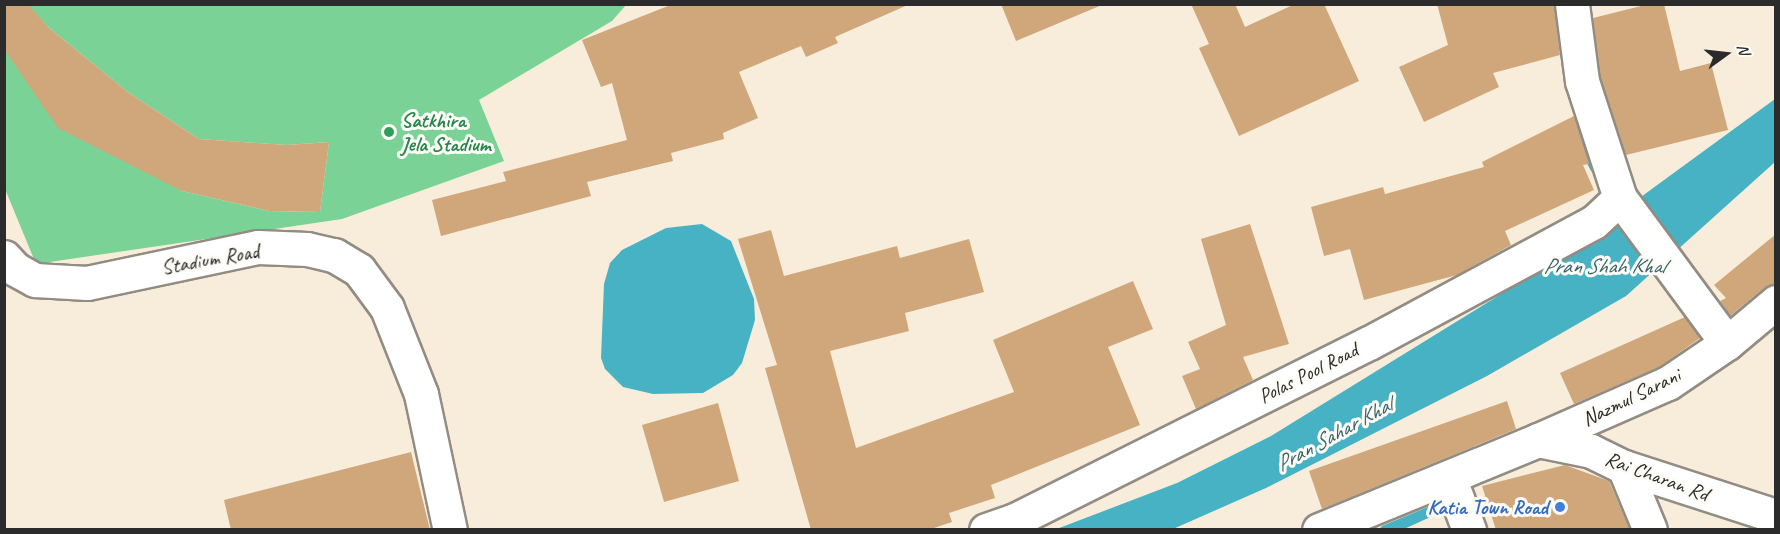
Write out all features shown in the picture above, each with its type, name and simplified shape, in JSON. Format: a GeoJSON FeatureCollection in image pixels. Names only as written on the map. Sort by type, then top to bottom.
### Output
{"type":"FeatureCollection","features":[{"type":"Feature","properties":{"kind":"street"},"geometry":{"type":"LineString","coordinates":[[1572,4],[1582,81],[1620,198],[1727,343]]}},
{"type":"Feature","properties":{"kind":"street","name":"Polas Pool Road"},"geometry":{"type":"LineString","coordinates":[[986,530],[1015,520],[1369,343],[1594,222],[1620,198]]}},
{"type":"Feature","properties":{"kind":"street","name":"Stadium Road"},"geometry":{"type":"LineString","coordinates":[[4,256],[15,269],[35,280],[87,283],[258,247],[307,249],[334,255],[359,270],[387,308],[421,393],[450,530]]}},
{"type":"Feature","properties":{"kind":"street","name":"Nazmul Sarani"},"geometry":{"type":"LineString","coordinates":[[1318,530],[1538,440],[1668,383],[1727,343],[1776,302]]}},
{"type":"Feature","properties":{"kind":"street","name":"Rai Charan Rd"},"geometry":{"type":"LineString","coordinates":[[1538,440],[1591,451],[1624,467],[1776,516]]}},
{"type":"Feature","properties":{"kind":"street"},"geometry":{"type":"LineString","coordinates":[[1624,467],[1650,530]]}},
{"type":"Feature","properties":{"kind":"street"},"geometry":{"type":"LineString","coordinates":[[1449,477],[1469,530]]}},
{"type":"Feature","properties":{"kind":"green space"},"geometry":{"type":"Polygon","coordinates":[[[28,5],[626,5],[612,21],[479,100],[504,161],[342,219],[36,264],[5,189],[4,49],[182,191],[269,211],[320,212],[329,142],[287,145],[199,139],[129,93],[48,27],[28,5]]]}},
{"type":"Feature","properties":{"kind":"water","name":"Pran Shah Khal"},"geometry":{"type":"Polygon","coordinates":[[[1775,99],[1775,162],[1626,296],[1487,376],[1266,488],[1173,529],[1054,530],[1177,483],[1271,436],[1545,267],[1775,99]]]}},
{"type":"Feature","properties":{"kind":"water"},"geometry":{"type":"Polygon","coordinates":[[[702,224],[731,241],[754,299],[755,320],[742,363],[733,375],[703,393],[653,394],[623,387],[605,369],[601,358],[604,284],[610,263],[622,250],[666,228],[702,224]]]}},
{"type":"Feature","properties":{"kind":"building"},"geometry":{"type":"Polygon","coordinates":[[[4,4],[28,4],[48,27],[129,93],[199,139],[287,145],[329,142],[320,212],[269,211],[182,191],[58,128],[4,49],[4,4]]]}},
{"type":"Feature","properties":{"kind":"building"},"geometry":{"type":"Polygon","coordinates":[[[673,4],[910,4],[835,37],[838,43],[806,57],[801,46],[739,72],[758,118],[723,133],[724,139],[671,153],[673,161],[587,182],[591,196],[441,236],[432,200],[506,181],[503,172],[627,140],[612,83],[601,87],[582,40],[673,4]]]}},
{"type":"Feature","properties":{"kind":"building"},"geometry":{"type":"Polygon","coordinates":[[[1001,4],[1102,4],[1102,5],[1016,41],[1001,4]]]}},
{"type":"Feature","properties":{"kind":"building"},"geometry":{"type":"Polygon","coordinates":[[[1191,4],[1235,4],[1245,27],[1295,4],[1324,4],[1359,81],[1239,136],[1199,48],[1209,44],[1191,4]]]}},
{"type":"Feature","properties":{"kind":"building"},"geometry":{"type":"Polygon","coordinates":[[[1437,4],[1554,4],[1560,55],[1493,73],[1499,87],[1424,122],[1399,67],[1448,45],[1437,4]]]}},
{"type":"Feature","properties":{"kind":"building"},"geometry":{"type":"Polygon","coordinates":[[[1649,4],[1664,4],[1680,71],[1711,63],[1728,130],[1626,155],[1600,77],[1593,18],[1649,4]]]}},
{"type":"Feature","properties":{"kind":"building"},"geometry":{"type":"Polygon","coordinates":[[[1574,116],[1589,164],[1583,165],[1594,190],[1505,231],[1511,245],[1457,275],[1364,300],[1350,249],[1324,256],[1311,207],[1383,187],[1385,194],[1484,167],[1482,162],[1574,116]]]}},
{"type":"Feature","properties":{"kind":"building"},"geometry":{"type":"Polygon","coordinates":[[[1250,224],[1289,344],[1243,357],[1253,380],[1196,409],[1182,376],[1200,369],[1188,342],[1226,325],[1201,239],[1250,224]]]}},
{"type":"Feature","properties":{"kind":"building"},"geometry":{"type":"Polygon","coordinates":[[[771,230],[784,276],[897,246],[900,258],[969,239],[984,292],[905,313],[909,331],[830,351],[856,448],[1014,392],[993,340],[1133,281],[1153,329],[1108,347],[1140,425],[991,485],[995,498],[949,513],[952,522],[928,530],[811,530],[765,368],[777,365],[738,239],[771,230]]]}},
{"type":"Feature","properties":{"kind":"building"},"geometry":{"type":"Polygon","coordinates":[[[1776,234],[1776,284],[1764,288],[1730,316],[1720,301],[1726,298],[1714,285],[1776,234]]]}},
{"type":"Feature","properties":{"kind":"building"},"geometry":{"type":"Polygon","coordinates":[[[1685,317],[1700,338],[1659,367],[1574,404],[1560,373],[1685,317]]]}},
{"type":"Feature","properties":{"kind":"building"},"geometry":{"type":"Polygon","coordinates":[[[1507,401],[1516,429],[1322,509],[1309,471],[1507,401]]]}},
{"type":"Feature","properties":{"kind":"building"},"geometry":{"type":"Polygon","coordinates":[[[718,403],[739,481],[664,502],[642,425],[718,403]]]}},
{"type":"Feature","properties":{"kind":"building"},"geometry":{"type":"Polygon","coordinates":[[[411,452],[430,530],[231,530],[224,500],[411,452]]]}},
{"type":"Feature","properties":{"kind":"building","name":"Katia Town Road"},"geometry":{"type":"Polygon","coordinates":[[[1565,465],[1609,481],[1630,530],[1496,530],[1482,486],[1565,465]]]}},
{"type":"Feature","properties":{"kind":"waterway"},"geometry":{"type":"LineString","coordinates":[[1579,120],[1585,149],[1595,168]]}},
{"type":"Feature","properties":{"kind":"waterway"},"geometry":{"type":"LineString","coordinates":[[1385,530],[1436,509],[1390,530]]}},
{"type":"Feature","properties":{"kind":"place","name":"Satkhira Jela Stadium"},"geometry":{"type":"Point","coordinates":[389,132]}},
{"type":"Feature","properties":{"kind":"place","name":"Katia Town Road"},"geometry":{"type":"Point","coordinates":[1560,507]}},
{"type":"Feature","properties":{"kind":"water label","name":"Pran Sahar Khal"},"geometry":{"type":"Point","coordinates":[1334,435]}}]}
